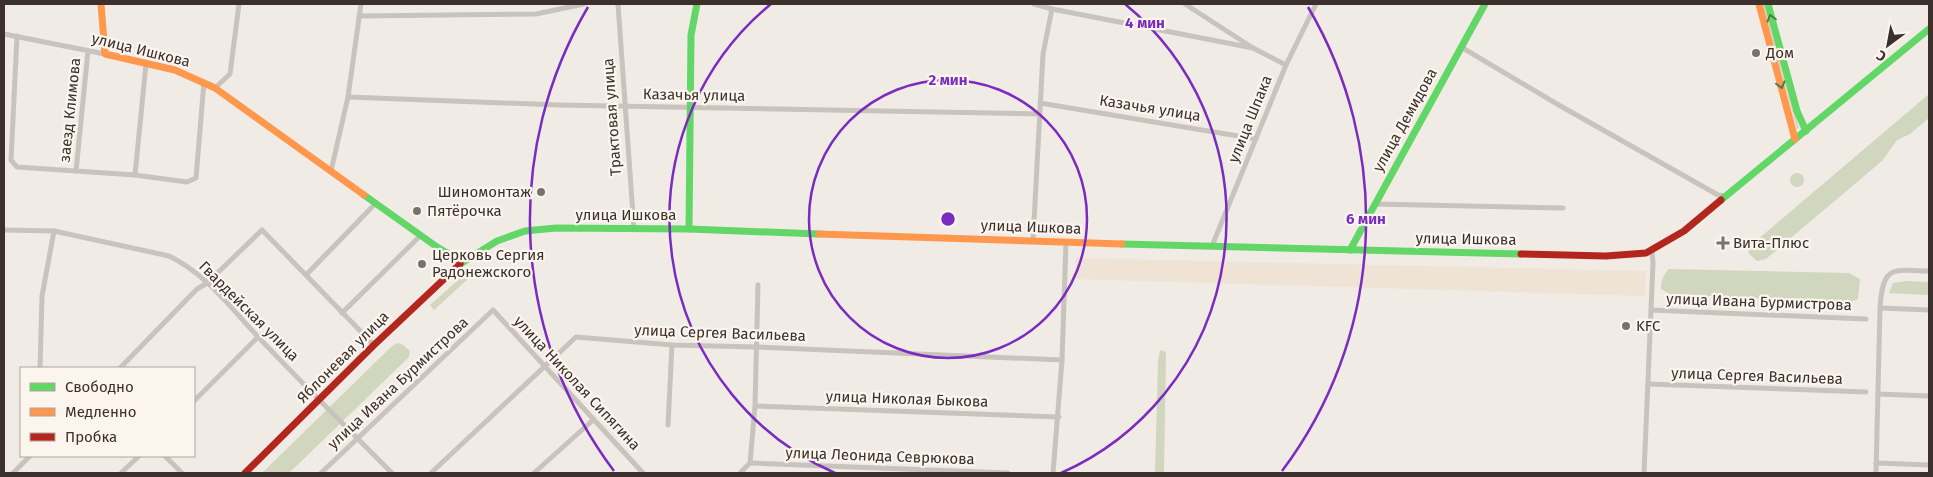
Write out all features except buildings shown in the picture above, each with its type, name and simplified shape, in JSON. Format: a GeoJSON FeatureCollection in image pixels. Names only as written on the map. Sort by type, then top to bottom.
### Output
{"type":"FeatureCollection","features":[{"type":"Feature","properties":{"kind":"street"},"geometry":{"type":"LineString","coordinates":[[101,4],[105,54]]}},
{"type":"Feature","properties":{"kind":"street"},"geometry":{"type":"LineString","coordinates":[[215,88],[230,74],[239,4]]}},
{"type":"Feature","properties":{"kind":"street"},"geometry":{"type":"LineString","coordinates":[[331,171],[348,97],[361,4]]}},
{"type":"Feature","properties":{"kind":"street"},"geometry":{"type":"LineString","coordinates":[[359,16],[536,14],[584,4]]}},
{"type":"Feature","properties":{"kind":"street","name":"Трактовая улица"},"geometry":{"type":"LineString","coordinates":[[618,4],[634,229]]}},
{"type":"Feature","properties":{"kind":"street"},"geometry":{"type":"LineString","coordinates":[[688,228],[691,35],[697,4]]}},
{"type":"Feature","properties":{"kind":"street"},"geometry":{"type":"LineString","coordinates":[[1034,4],[1042,4],[1052,9],[1253,48]]}},
{"type":"Feature","properties":{"kind":"street"},"geometry":{"type":"LineString","coordinates":[[1185,4],[1253,48],[1286,65]]}},
{"type":"Feature","properties":{"kind":"street","name":"улица Шпака"},"geometry":{"type":"LineString","coordinates":[[1212,246],[1286,65],[1316,4]]}},
{"type":"Feature","properties":{"kind":"street","name":"улица Демидова"},"geometry":{"type":"LineString","coordinates":[[1350,250],[1485,4]]}},
{"type":"Feature","properties":{"kind":"street"},"geometry":{"type":"LineString","coordinates":[[1759,4],[1795,138]]}},
{"type":"Feature","properties":{"kind":"street"},"geometry":{"type":"LineString","coordinates":[[1768,4],[1797,111],[1806,131]]}},
{"type":"Feature","properties":{"kind":"street"},"geometry":{"type":"LineString","coordinates":[[1032,240],[1043,54],[1052,9]]}},
{"type":"Feature","properties":{"kind":"street","name":"улица Ишкова"},"geometry":{"type":"LineString","coordinates":[[4,34],[175,70],[204,82],[420,235],[462,262],[497,242],[525,231],[556,228],[688,228],[1032,240],[1066,243],[1606,256],[1637,255],[1652,251],[1684,231],[1929,29]]}},
{"type":"Feature","properties":{"kind":"street","name":"заезд Климова"},"geometry":{"type":"LineString","coordinates":[[17,36],[11,160],[17,167],[135,175],[187,182],[196,178],[204,82]]}},
{"type":"Feature","properties":{"kind":"street"},"geometry":{"type":"LineString","coordinates":[[1461,47],[1718,195],[1726,196]]}},
{"type":"Feature","properties":{"kind":"street","name":"заезд Климова"},"geometry":{"type":"LineString","coordinates":[[76,171],[88,51]]}},
{"type":"Feature","properties":{"kind":"street"},"geometry":{"type":"LineString","coordinates":[[135,175],[146,64]]}},
{"type":"Feature","properties":{"kind":"street","name":"Казачья улица"},"geometry":{"type":"LineString","coordinates":[[348,97],[625,106],[1040,114]]}},
{"type":"Feature","properties":{"kind":"street","name":"Казачья улица"},"geometry":{"type":"LineString","coordinates":[[1040,103],[1256,139]]}},
{"type":"Feature","properties":{"kind":"street"},"geometry":{"type":"LineString","coordinates":[[306,275],[376,203]]}},
{"type":"Feature","properties":{"kind":"street"},"geometry":{"type":"LineString","coordinates":[[1375,204],[1563,208]]}},
{"type":"Feature","properties":{"kind":"street","name":"Гвардейская улица"},"geometry":{"type":"LineString","coordinates":[[4,230],[54,231],[169,256],[188,267],[207,283],[392,473]]}},
{"type":"Feature","properties":{"kind":"street"},"geometry":{"type":"LineString","coordinates":[[121,367],[191,295],[207,283],[262,230],[374,345]]}},
{"type":"Feature","properties":{"kind":"street"},"geometry":{"type":"LineString","coordinates":[[40,367],[42,296],[54,231]]}},
{"type":"Feature","properties":{"kind":"street"},"geometry":{"type":"LineString","coordinates":[[342,312],[420,235]]}},
{"type":"Feature","properties":{"kind":"street"},"geometry":{"type":"LineString","coordinates":[[1053,473],[1059,417],[1066,243]]}},
{"type":"Feature","properties":{"kind":"street"},"geometry":{"type":"LineString","coordinates":[[1644,473],[1652,251]]}},
{"type":"Feature","properties":{"kind":"street","name":"Яблоневая улица"},"geometry":{"type":"LineString","coordinates":[[245,473],[374,345],[462,262]]}},
{"type":"Feature","properties":{"kind":"street"},"geometry":{"type":"LineString","coordinates":[[1876,473],[1882,284],[1887,276],[1895,271],[1929,271]]}},
{"type":"Feature","properties":{"kind":"street"},"geometry":{"type":"LineString","coordinates":[[740,473],[750,463],[755,406],[758,285]]}},
{"type":"Feature","properties":{"kind":"street"},"geometry":{"type":"LineString","coordinates":[[1880,308],[1929,310]]}},
{"type":"Feature","properties":{"kind":"street","name":"улица Ивана Бурмистрова"},"geometry":{"type":"LineString","coordinates":[[321,473],[493,310]]}},
{"type":"Feature","properties":{"kind":"street","name":"улица Николая Сипягина"},"geometry":{"type":"LineString","coordinates":[[493,310],[639,472]]}},
{"type":"Feature","properties":{"kind":"street","name":"улица Ивана Бурмистрова"},"geometry":{"type":"LineString","coordinates":[[1651,310],[1866,319]]}},
{"type":"Feature","properties":{"kind":"street"},"geometry":{"type":"LineString","coordinates":[[195,400],[258,337]]}},
{"type":"Feature","properties":{"kind":"street","name":"улица Сергея Васильева"},"geometry":{"type":"LineString","coordinates":[[431,473],[576,337],[672,345],[756,346],[1062,360]]}},
{"type":"Feature","properties":{"kind":"street"},"geometry":{"type":"LineString","coordinates":[[668,425],[672,345]]}},
{"type":"Feature","properties":{"kind":"street","name":"улица Сергея Васильева"},"geometry":{"type":"LineString","coordinates":[[1648,384],[1866,392]]}},
{"type":"Feature","properties":{"kind":"street"},"geometry":{"type":"LineString","coordinates":[[1878,394],[1929,396]]}},
{"type":"Feature","properties":{"kind":"street","name":"улица Николая Быкова"},"geometry":{"type":"LineString","coordinates":[[755,406],[1059,417]]}},
{"type":"Feature","properties":{"kind":"street"},"geometry":{"type":"LineString","coordinates":[[534,473],[593,420]]}},
{"type":"Feature","properties":{"kind":"street"},"geometry":{"type":"LineString","coordinates":[[13,473],[29,457]]}},
{"type":"Feature","properties":{"kind":"street"},"geometry":{"type":"LineString","coordinates":[[122,473],[138,457]]}},
{"type":"Feature","properties":{"kind":"street"},"geometry":{"type":"LineString","coordinates":[[166,457],[182,473]]}},
{"type":"Feature","properties":{"kind":"street","name":"улица Леонида Севрюкова"},"geometry":{"type":"LineString","coordinates":[[750,463],[1008,473]]}},
{"type":"Feature","properties":{"kind":"street"},"geometry":{"type":"LineString","coordinates":[[1876,463],[1929,466]]}},
{"type":"Feature","properties":{"kind":"green space"},"geometry":{"type":"Polygon","coordinates":[[[1762,4],[1765,4],[1799,128],[1797,129],[1762,4]]]}},
{"type":"Feature","properties":{"kind":"green space"},"geometry":{"type":"Polygon","coordinates":[[[1929,94],[1929,118],[1910,134],[1897,140],[1882,161],[1766,259],[1757,261],[1748,253],[1750,246],[1929,94]]]}},
{"type":"Feature","properties":{"kind":"green space"},"geometry":{"type":"Polygon","coordinates":[[[1794,173],[1800,173],[1804,180],[1800,187],[1794,187],[1790,183],[1790,177],[1794,173]]]}},
{"type":"Feature","properties":{"kind":"green space"},"geometry":{"type":"Polygon","coordinates":[[[1669,269],[1849,273],[1860,279],[1858,299],[1848,303],[1670,294],[1661,289],[1663,278],[1669,269]]]}},
{"type":"Feature","properties":{"kind":"green space"},"geometry":{"type":"Polygon","coordinates":[[[464,275],[468,279],[434,310],[430,305],[464,275]]]}},
{"type":"Feature","properties":{"kind":"green space"},"geometry":{"type":"Polygon","coordinates":[[[1907,281],[1929,282],[1929,295],[1889,293],[1893,283],[1907,281]]]}},
{"type":"Feature","properties":{"kind":"green space"},"geometry":{"type":"Polygon","coordinates":[[[397,343],[410,351],[409,357],[289,473],[262,473],[391,347],[397,343]]]}},
{"type":"Feature","properties":{"kind":"green space"},"geometry":{"type":"Polygon","coordinates":[[[1162,350],[1166,352],[1164,473],[1155,473],[1158,360],[1162,350]]]}},
{"type":"Feature","properties":{"kind":"shaded area"},"geometry":{"type":"Polygon","coordinates":[[[1076,258],[1646,271],[1645,296],[1075,279],[1076,258]]]}},
{"type":"Feature","properties":{"kind":"traffic: fast"},"geometry":{"type":"LineString","coordinates":[[689,229],[691,35],[697,4]]}},
{"type":"Feature","properties":{"kind":"traffic: fast"},"geometry":{"type":"LineString","coordinates":[[1350,250],[1485,4]]}},
{"type":"Feature","properties":{"kind":"traffic: fast"},"geometry":{"type":"LineString","coordinates":[[1768,4],[1797,111],[1806,131]]}},
{"type":"Feature","properties":{"kind":"traffic: fast"},"geometry":{"type":"LineString","coordinates":[[1721,200],[1929,29]]}},
{"type":"Feature","properties":{"kind":"traffic: fast"},"geometry":{"type":"LineString","coordinates":[[364,195],[437,247],[462,262]]}},
{"type":"Feature","properties":{"kind":"traffic: fast"},"geometry":{"type":"LineString","coordinates":[[460,264],[497,241],[525,231],[556,228],[689,229],[819,234]]}},
{"type":"Feature","properties":{"kind":"traffic: fast"},"geometry":{"type":"LineString","coordinates":[[1122,244],[1521,254]]}},
{"type":"Feature","properties":{"kind":"traffic: slow"},"geometry":{"type":"LineString","coordinates":[[101,4],[105,54],[175,70],[215,88],[364,195]]}},
{"type":"Feature","properties":{"kind":"traffic: slow"},"geometry":{"type":"LineString","coordinates":[[1759,4],[1795,139]]}},
{"type":"Feature","properties":{"kind":"traffic: slow"},"geometry":{"type":"LineString","coordinates":[[819,234],[1122,244]]}},
{"type":"Feature","properties":{"kind":"traffic: jam"},"geometry":{"type":"LineString","coordinates":[[1521,254],[1606,256],[1646,253],[1684,231],[1721,200]]}},
{"type":"Feature","properties":{"kind":"traffic: jam"},"geometry":{"type":"LineString","coordinates":[[245,473],[374,345],[460,264]]}},
{"type":"Feature","properties":{"kind":"place","name":"Дом"},"geometry":{"type":"Point","coordinates":[1756,53]}},
{"type":"Feature","properties":{"kind":"place","name":"Шиномонтаж"},"geometry":{"type":"Point","coordinates":[541,192]}},
{"type":"Feature","properties":{"kind":"place","name":"Пятёрочка"},"geometry":{"type":"Point","coordinates":[417,211]}},
{"type":"Feature","properties":{"kind":"place","name":"Вита-Плюс"},"geometry":{"type":"Point","coordinates":[1723,243]}},
{"type":"Feature","properties":{"kind":"place","name":"Церковь Сергия Радонежского"},"geometry":{"type":"Point","coordinates":[422,264]}},
{"type":"Feature","properties":{"kind":"place","name":"KFC"},"geometry":{"type":"Point","coordinates":[1626,326]}}]}
